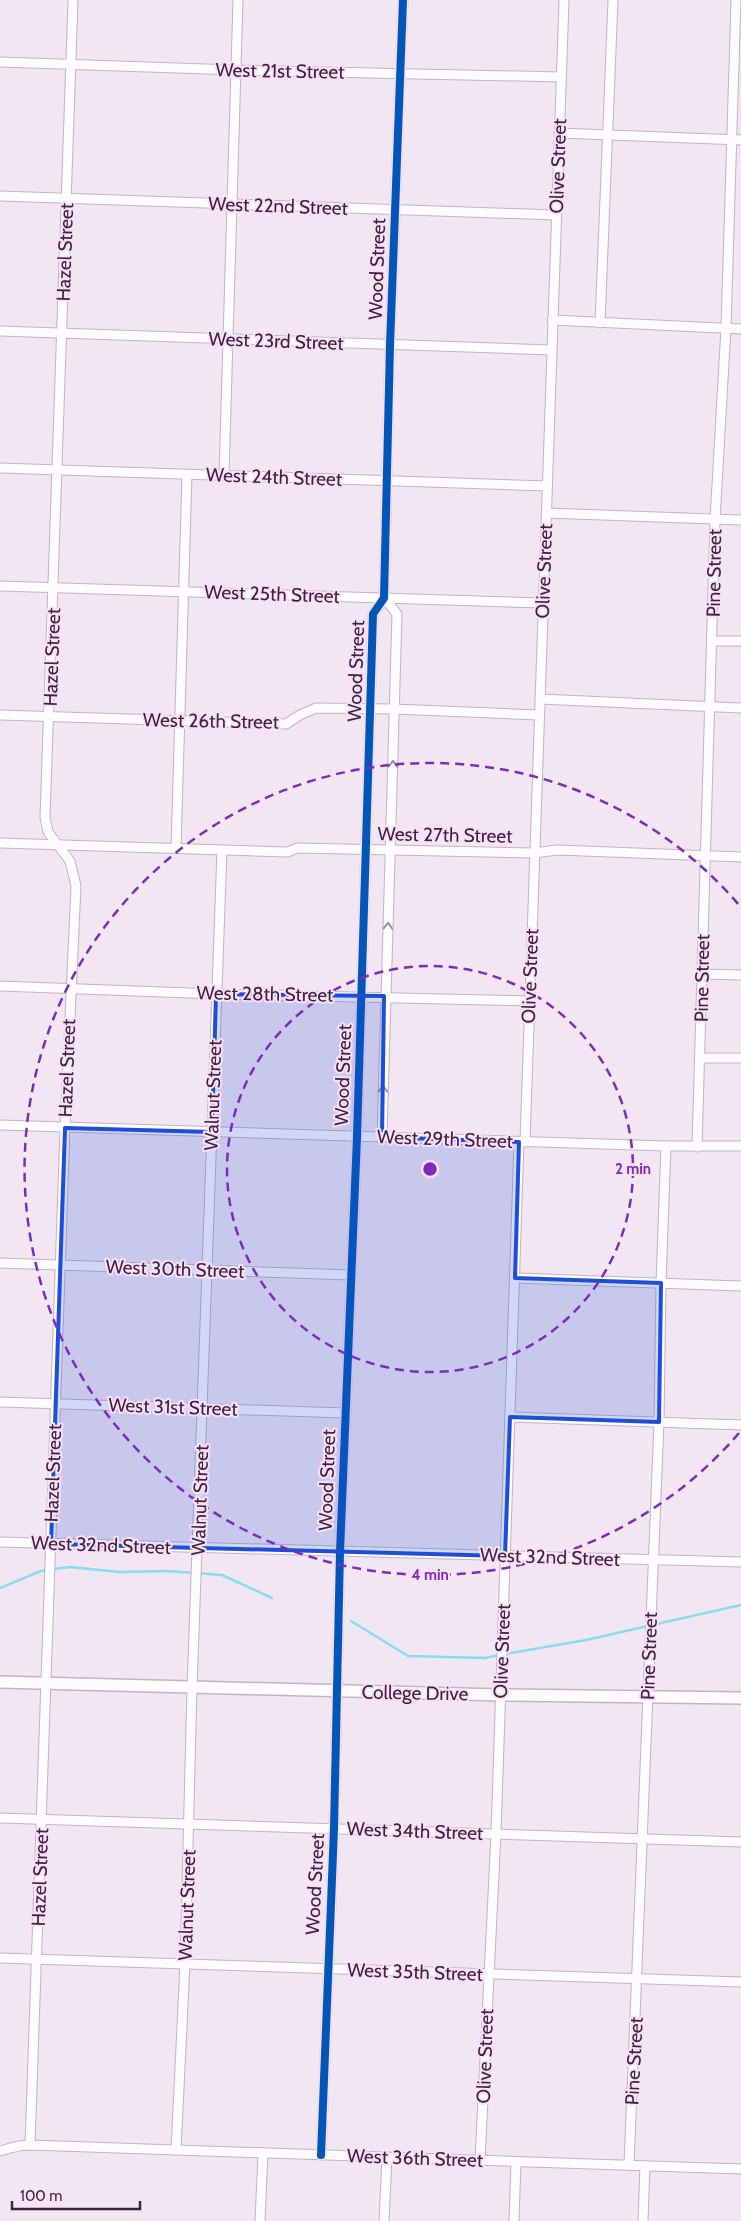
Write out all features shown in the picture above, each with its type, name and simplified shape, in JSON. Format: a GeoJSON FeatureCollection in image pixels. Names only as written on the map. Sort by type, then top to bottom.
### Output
{"type":"FeatureCollection","features":[{"type":"Feature","properties":{"kind":"street","name":"Hazel Street"},"geometry":{"type":"LineString","coordinates":[[30,2145],[38,1960],[45,1683],[62,1265],[70,989],[76,886],[70,861],[48,832],[44,817],[50,716],[73,0]]}},
{"type":"Feature","properties":{"kind":"street"},"geometry":{"type":"LineString","coordinates":[[224,475],[238,0]]}},
{"type":"Feature","properties":{"kind":"street","name":"Wood Street"},"geometry":{"type":"LineString","coordinates":[[321,2155],[334,1828],[340,1552],[362,996],[373,614],[384,598],[390,345],[403,0]]}},
{"type":"Feature","properties":{"kind":"street","name":"Olive Street"},"geometry":{"type":"LineString","coordinates":[[480,2160],[496,1834],[515,1278],[530,1001],[564,0]]}},
{"type":"Feature","properties":{"kind":"street"},"geometry":{"type":"LineString","coordinates":[[600,323],[613,0]]}},
{"type":"Feature","properties":{"kind":"street","name":"Pine Street"},"geometry":{"type":"LineString","coordinates":[[697,1147],[715,520],[726,328],[736,0]]}},
{"type":"Feature","properties":{"kind":"street","name":"West 21st Street"},"geometry":{"type":"LineString","coordinates":[[0,62],[236,70],[561,77]]}},
{"type":"Feature","properties":{"kind":"street"},"geometry":{"type":"LineString","coordinates":[[559,133],[741,140]]}},
{"type":"Feature","properties":{"kind":"street","name":"West 22nd Street"},"geometry":{"type":"LineString","coordinates":[[0,196],[556,214]]}},
{"type":"Feature","properties":{"kind":"street"},"geometry":{"type":"LineString","coordinates":[[552,320],[741,329]]}},
{"type":"Feature","properties":{"kind":"street","name":"West 23rd Street"},"geometry":{"type":"LineString","coordinates":[[0,331],[551,350]]}},
{"type":"Feature","properties":{"kind":"street","name":"West 24th Street"},"geometry":{"type":"LineString","coordinates":[[0,468],[547,486]]}},
{"type":"Feature","properties":{"kind":"street"},"geometry":{"type":"LineString","coordinates":[[176,848],[187,475]]}},
{"type":"Feature","properties":{"kind":"street"},"geometry":{"type":"LineString","coordinates":[[546,513],[741,520]]}},
{"type":"Feature","properties":{"kind":"street","name":"West 25th Street"},"geometry":{"type":"LineString","coordinates":[[0,586],[543,604]]}},
{"type":"Feature","properties":{"kind":"street","name":"Wood Street"},"geometry":{"type":"LineString","coordinates":[[382,1138],[384,996],[391,851],[397,614],[384,598]]}},
{"type":"Feature","properties":{"kind":"street"},"geometry":{"type":"LineString","coordinates":[[713,641],[741,641]]}},
{"type":"Feature","properties":{"kind":"street"},"geometry":{"type":"LineString","coordinates":[[540,699],[741,708]]}},
{"type":"Feature","properties":{"kind":"street","name":"West 26th Street"},"geometry":{"type":"LineString","coordinates":[[0,715],[286,724],[316,708],[539,715]]}},
{"type":"Feature","properties":{"kind":"street","name":"West 27th Street"},"geometry":{"type":"LineString","coordinates":[[0,843],[288,852],[297,848],[534,853],[557,850],[741,857]]}},
{"type":"Feature","properties":{"kind":"street","name":"Walnut Street"},"geometry":{"type":"LineString","coordinates":[[176,2150],[190,1824],[192,1688],[199,1548],[222,850]]}},
{"type":"Feature","properties":{"kind":"street"},"geometry":{"type":"LineString","coordinates":[[702,974],[741,975]]}},
{"type":"Feature","properties":{"kind":"street","name":"West 28th Street"},"geometry":{"type":"LineString","coordinates":[[0,986],[216,994],[384,996],[530,1001]]}},
{"type":"Feature","properties":{"kind":"street"},"geometry":{"type":"LineString","coordinates":[[700,1058],[741,1058]]}},
{"type":"Feature","properties":{"kind":"street","name":"West 29th Street"},"geometry":{"type":"LineString","coordinates":[[0,1125],[697,1147],[741,1146]]}},
{"type":"Feature","properties":{"kind":"street","name":"Pine Street"},"geometry":{"type":"LineString","coordinates":[[629,2166],[659,1422],[661,1283],[666,1146]]}},
{"type":"Feature","properties":{"kind":"street","name":"West 30th Street"},"geometry":{"type":"LineString","coordinates":[[0,1263],[351,1275]]}},
{"type":"Feature","properties":{"kind":"street"},"geometry":{"type":"LineString","coordinates":[[515,1278],[741,1286]]}},
{"type":"Feature","properties":{"kind":"street","name":"West 31st Street"},"geometry":{"type":"LineString","coordinates":[[0,1402],[346,1413]]}},
{"type":"Feature","properties":{"kind":"street"},"geometry":{"type":"LineString","coordinates":[[510,1417],[741,1425]]}},
{"type":"Feature","properties":{"kind":"street","name":"West 32nd Street"},"geometry":{"type":"LineString","coordinates":[[0,1542],[741,1562]]}},
{"type":"Feature","properties":{"kind":"street","name":"College Drive"},"geometry":{"type":"LineString","coordinates":[[0,1682],[500,1695],[741,1698]]}},
{"type":"Feature","properties":{"kind":"street","name":"West 34th Street"},"geometry":{"type":"LineString","coordinates":[[0,1818],[741,1842]]}},
{"type":"Feature","properties":{"kind":"street","name":"West 35th Street"},"geometry":{"type":"LineString","coordinates":[[0,1958],[741,1982]]}},
{"type":"Feature","properties":{"kind":"street","name":"West 36th Street"},"geometry":{"type":"LineString","coordinates":[[0,2151],[14,2145],[30,2145],[741,2169]]}},
{"type":"Feature","properties":{"kind":"street"},"geometry":{"type":"LineString","coordinates":[[260,2221],[263,2153]]}},
{"type":"Feature","properties":{"kind":"street"},"geometry":{"type":"LineString","coordinates":[[384,2221],[387,2157]]}},
{"type":"Feature","properties":{"kind":"street"},"geometry":{"type":"LineString","coordinates":[[514,2221],[516,2162]]}},
{"type":"Feature","properties":{"kind":"street"},"geometry":{"type":"LineString","coordinates":[[643,2221],[646,2166]]}},
{"type":"Feature","properties":{"kind":"highlighted area"},"geometry":{"type":"Polygon","coordinates":[[[216,994],[384,996],[382,1137],[519,1142],[515,1278],[661,1283],[659,1422],[510,1417],[505,1556],[51,1544],[65,1128],[212,1132],[216,994]]]}},
{"type":"Feature","properties":{"kind":"waterway"},"geometry":{"type":"LineString","coordinates":[[53,1569],[70,1567],[120,1572],[167,1571],[222,1575],[272,1598]]}},
{"type":"Feature","properties":{"kind":"waterway"},"geometry":{"type":"LineString","coordinates":[[0,1588],[47,1570]]}},
{"type":"Feature","properties":{"kind":"waterway"},"geometry":{"type":"LineString","coordinates":[[505,1654],[586,1640],[741,1605]]}},
{"type":"Feature","properties":{"kind":"waterway"},"geometry":{"type":"LineString","coordinates":[[351,1621],[408,1656],[485,1658],[499,1655]]}},
{"type":"Feature","properties":{"kind":"cycle path"},"geometry":{"type":"LineString","coordinates":[[321,2155],[334,1828],[340,1552],[357,1137],[373,614],[384,598],[390,345],[403,0]]}}]}
